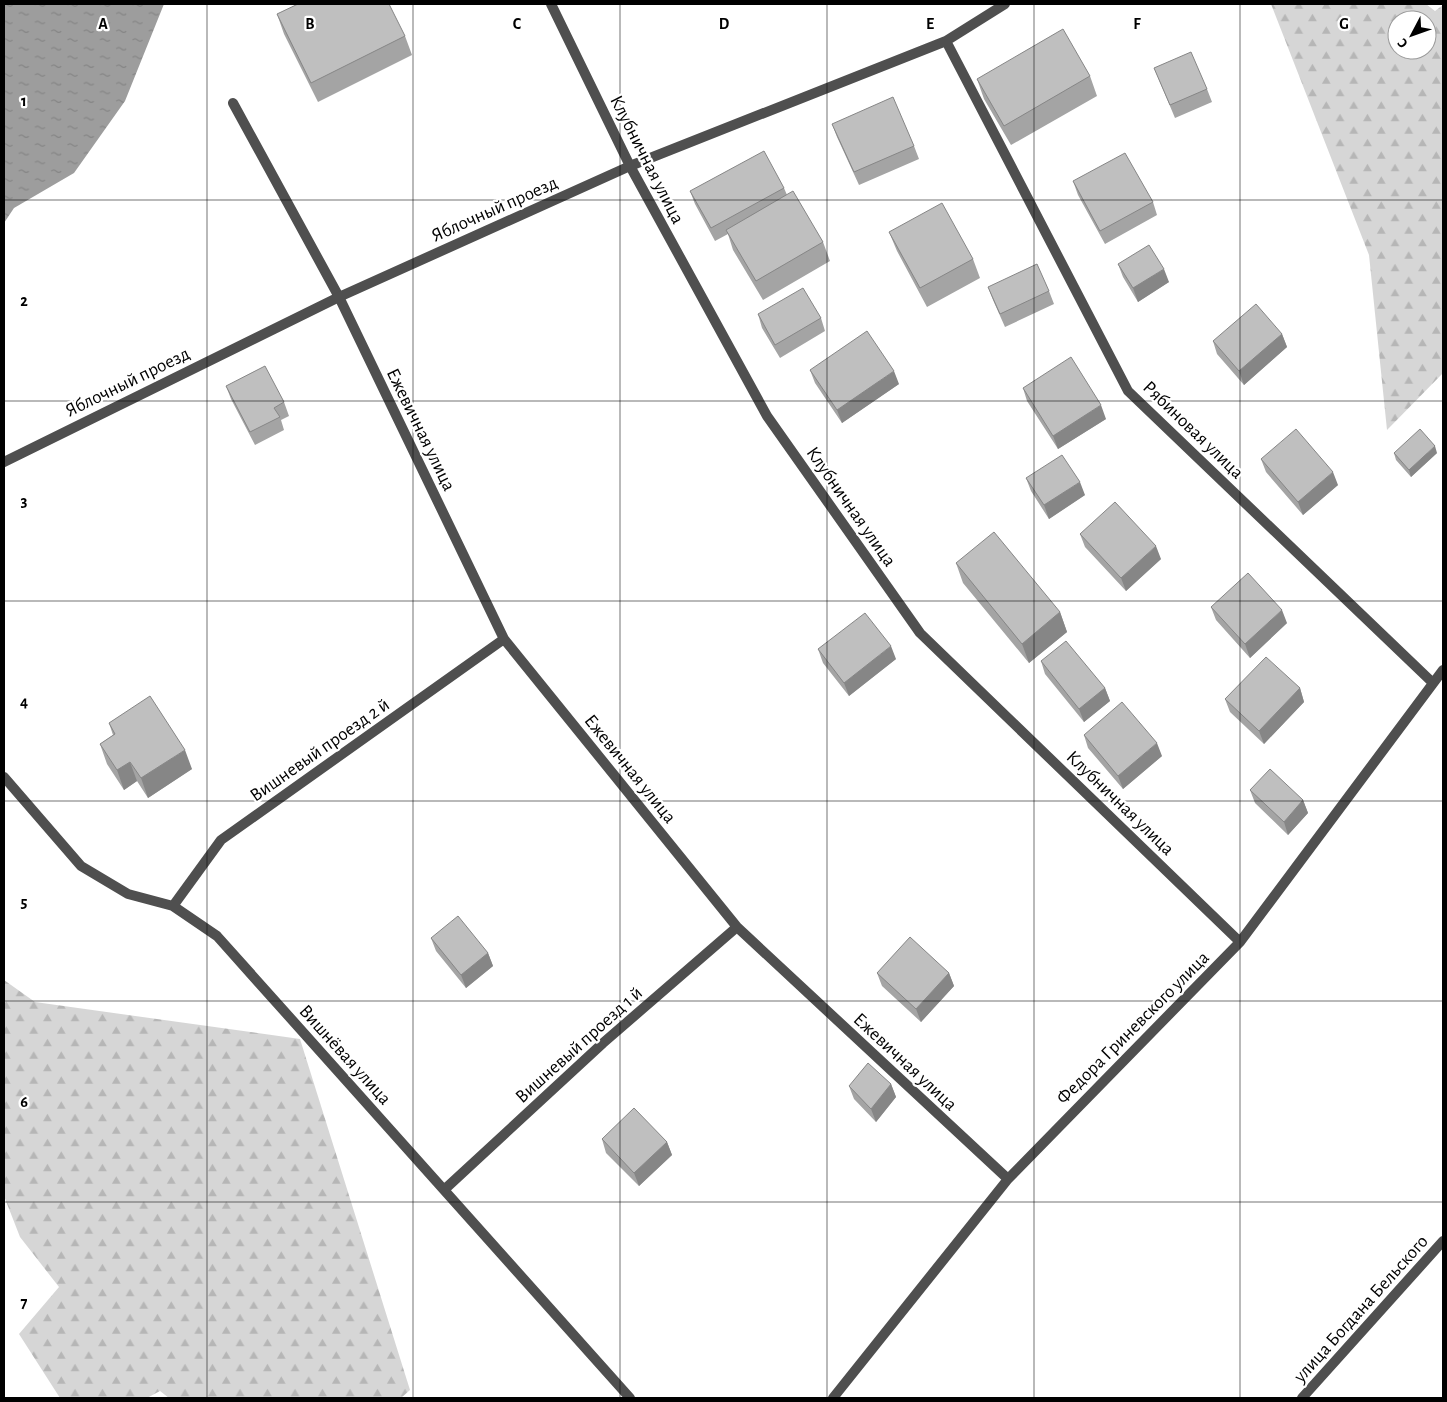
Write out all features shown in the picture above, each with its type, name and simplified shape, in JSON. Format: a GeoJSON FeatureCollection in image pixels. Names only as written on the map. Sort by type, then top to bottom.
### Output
{"type":"FeatureCollection","features":[{"type":"Feature","properties":{"kind":"street","name":"Клубничная улица"},"geometry":{"type":"LineString","coordinates":[[551,4],[630,166],[767,416],[920,633],[1240,942]]}},
{"type":"Feature","properties":{"kind":"street","name":"Яблочный проезд"},"geometry":{"type":"LineString","coordinates":[[4,462],[339,297],[630,166],[946,41],[1006,4]]}},
{"type":"Feature","properties":{"kind":"street","name":"Рябиновая улица"},"geometry":{"type":"LineString","coordinates":[[946,41],[1128,391],[1433,683]]}},
{"type":"Feature","properties":{"kind":"street","name":"Ежевичная улица"},"geometry":{"type":"LineString","coordinates":[[233,103],[339,297],[504,639],[737,928],[1008,1179]]}},
{"type":"Feature","properties":{"kind":"street","name":"Вишневый проезд 2 й"},"geometry":{"type":"LineString","coordinates":[[173,906],[221,840],[504,639]]}},
{"type":"Feature","properties":{"kind":"street","name":"Федора Гриневского улица"},"geometry":{"type":"LineString","coordinates":[[833,1398],[1008,1179],[1240,942],[1443,670]]}},
{"type":"Feature","properties":{"kind":"street","name":"Вишнёвая улица"},"geometry":{"type":"LineString","coordinates":[[4,777],[81,866],[128,894],[173,906],[217,936],[630,1398]]}},
{"type":"Feature","properties":{"kind":"street","name":"Вишневый проезд 1 й"},"geometry":{"type":"LineString","coordinates":[[445,1189],[603,1043],[737,928]]}},
{"type":"Feature","properties":{"kind":"street","name":"улица Богдана Бельского"},"geometry":{"type":"LineString","coordinates":[[1302,1398],[1443,1241]]}},
{"type":"Feature","properties":{"kind":"green space"},"geometry":{"type":"Polygon","coordinates":[[[1271,4],[1426,4],[1434,10],[1387,10],[1387,60],[1437,60],[1436,10],[1443,5],[1443,373],[1387,430],[1369,255],[1271,4]]]}},
{"type":"Feature","properties":{"kind":"green space"},"geometry":{"type":"Polygon","coordinates":[[[4,980],[35,1002],[300,1039],[410,1390],[401,1398],[169,1398],[160,1391],[147,1398],[60,1398],[19,1334],[59,1287],[20,1237],[4,1196],[4,980]]]}},
{"type":"Feature","properties":{"kind":"water"},"geometry":{"type":"Polygon","coordinates":[[[4,4],[164,4],[125,101],[74,173],[14,208],[4,223],[4,4]]]}},
{"type":"Feature","properties":{"kind":"building"},"geometry":{"type":"Polygon","coordinates":[[[298,4],[389,4],[405,36],[311,83],[277,14],[298,4]]]}},
{"type":"Feature","properties":{"kind":"building"},"geometry":{"type":"Polygon","coordinates":[[[1063,29],[1090,76],[1004,126],[977,79],[1063,29]]]}},
{"type":"Feature","properties":{"kind":"building"},"geometry":{"type":"Polygon","coordinates":[[[1191,52],[1207,89],[1170,105],[1154,68],[1191,52]]]}},
{"type":"Feature","properties":{"kind":"building"},"geometry":{"type":"Polygon","coordinates":[[[893,97],[914,146],[854,172],[832,124],[893,97]]]}},
{"type":"Feature","properties":{"kind":"building"},"geometry":{"type":"Polygon","coordinates":[[[764,151],[784,188],[711,228],[690,191],[764,151]]]}},
{"type":"Feature","properties":{"kind":"building"},"geometry":{"type":"Polygon","coordinates":[[[1125,153],[1153,202],[1100,231],[1073,181],[1125,153]]]}},
{"type":"Feature","properties":{"kind":"building"},"geometry":{"type":"Polygon","coordinates":[[[793,191],[823,242],[756,281],[726,230],[793,191]]]}},
{"type":"Feature","properties":{"kind":"building"},"geometry":{"type":"Polygon","coordinates":[[[942,203],[973,259],[920,288],[889,232],[942,203]]]}},
{"type":"Feature","properties":{"kind":"building"},"geometry":{"type":"Polygon","coordinates":[[[1149,245],[1164,269],[1133,288],[1118,264],[1149,245]]]}},
{"type":"Feature","properties":{"kind":"building"},"geometry":{"type":"Polygon","coordinates":[[[1037,264],[1049,291],[1000,314],[988,287],[1037,264]]]}},
{"type":"Feature","properties":{"kind":"building"},"geometry":{"type":"Polygon","coordinates":[[[803,288],[821,318],[775,345],[758,314],[803,288]]]}},
{"type":"Feature","properties":{"kind":"building"},"geometry":{"type":"Polygon","coordinates":[[[1256,304],[1282,334],[1239,371],[1213,341],[1256,304]]]}},
{"type":"Feature","properties":{"kind":"building"},"geometry":{"type":"Polygon","coordinates":[[[867,331],[894,371],[837,410],[810,370],[867,331]]]}},
{"type":"Feature","properties":{"kind":"building"},"geometry":{"type":"Polygon","coordinates":[[[1071,357],[1101,405],[1053,436],[1023,388],[1071,357]]]}},
{"type":"Feature","properties":{"kind":"building"},"geometry":{"type":"Polygon","coordinates":[[[265,366],[284,402],[274,408],[280,417],[250,432],[226,386],[265,366]]]}},
{"type":"Feature","properties":{"kind":"building"},"geometry":{"type":"Polygon","coordinates":[[[1296,429],[1333,472],[1298,502],[1261,459],[1296,429]]]}},
{"type":"Feature","properties":{"kind":"building"},"geometry":{"type":"Polygon","coordinates":[[[1420,429],[1435,446],[1409,470],[1394,453],[1420,429]]]}},
{"type":"Feature","properties":{"kind":"building"},"geometry":{"type":"Polygon","coordinates":[[[1062,455],[1080,482],[1044,505],[1026,478],[1062,455]]]}},
{"type":"Feature","properties":{"kind":"building"},"geometry":{"type":"Polygon","coordinates":[[[1115,502],[1156,546],[1121,578],[1080,534],[1115,502]]]}},
{"type":"Feature","properties":{"kind":"building"},"geometry":{"type":"Polygon","coordinates":[[[994,532],[1060,612],[1022,644],[956,563],[994,532]]]}},
{"type":"Feature","properties":{"kind":"building"},"geometry":{"type":"Polygon","coordinates":[[[1248,573],[1282,610],[1245,644],[1211,607],[1248,573]]]}},
{"type":"Feature","properties":{"kind":"building"},"geometry":{"type":"Polygon","coordinates":[[[865,613],[891,646],[844,683],[818,649],[865,613]]]}},
{"type":"Feature","properties":{"kind":"building"},"geometry":{"type":"Polygon","coordinates":[[[1066,641],[1105,688],[1079,709],[1041,661],[1066,641]]]}},
{"type":"Feature","properties":{"kind":"building"},"geometry":{"type":"Polygon","coordinates":[[[1266,657],[1300,688],[1259,731],[1225,699],[1266,657]]]}},
{"type":"Feature","properties":{"kind":"building"},"geometry":{"type":"Polygon","coordinates":[[[150,696],[185,750],[141,778],[130,762],[117,770],[100,744],[115,734],[109,723],[150,696]]]}},
{"type":"Feature","properties":{"kind":"building"},"geometry":{"type":"Polygon","coordinates":[[[1122,702],[1157,743],[1118,776],[1084,735],[1122,702]]]}},
{"type":"Feature","properties":{"kind":"building"},"geometry":{"type":"Polygon","coordinates":[[[1270,769],[1303,800],[1284,822],[1250,790],[1270,769]]]}},
{"type":"Feature","properties":{"kind":"building"},"geometry":{"type":"Polygon","coordinates":[[[458,916],[488,953],[461,975],[431,938],[458,916]]]}},
{"type":"Feature","properties":{"kind":"building"},"geometry":{"type":"Polygon","coordinates":[[[910,937],[949,973],[916,1009],[877,973],[910,937]]]}},
{"type":"Feature","properties":{"kind":"building"},"geometry":{"type":"Polygon","coordinates":[[[868,1063],[891,1084],[871,1109],[849,1086],[868,1063]]]}},
{"type":"Feature","properties":{"kind":"building"},"geometry":{"type":"Polygon","coordinates":[[[634,1108],[667,1142],[634,1173],[602,1139],[634,1108]]]}}]}
